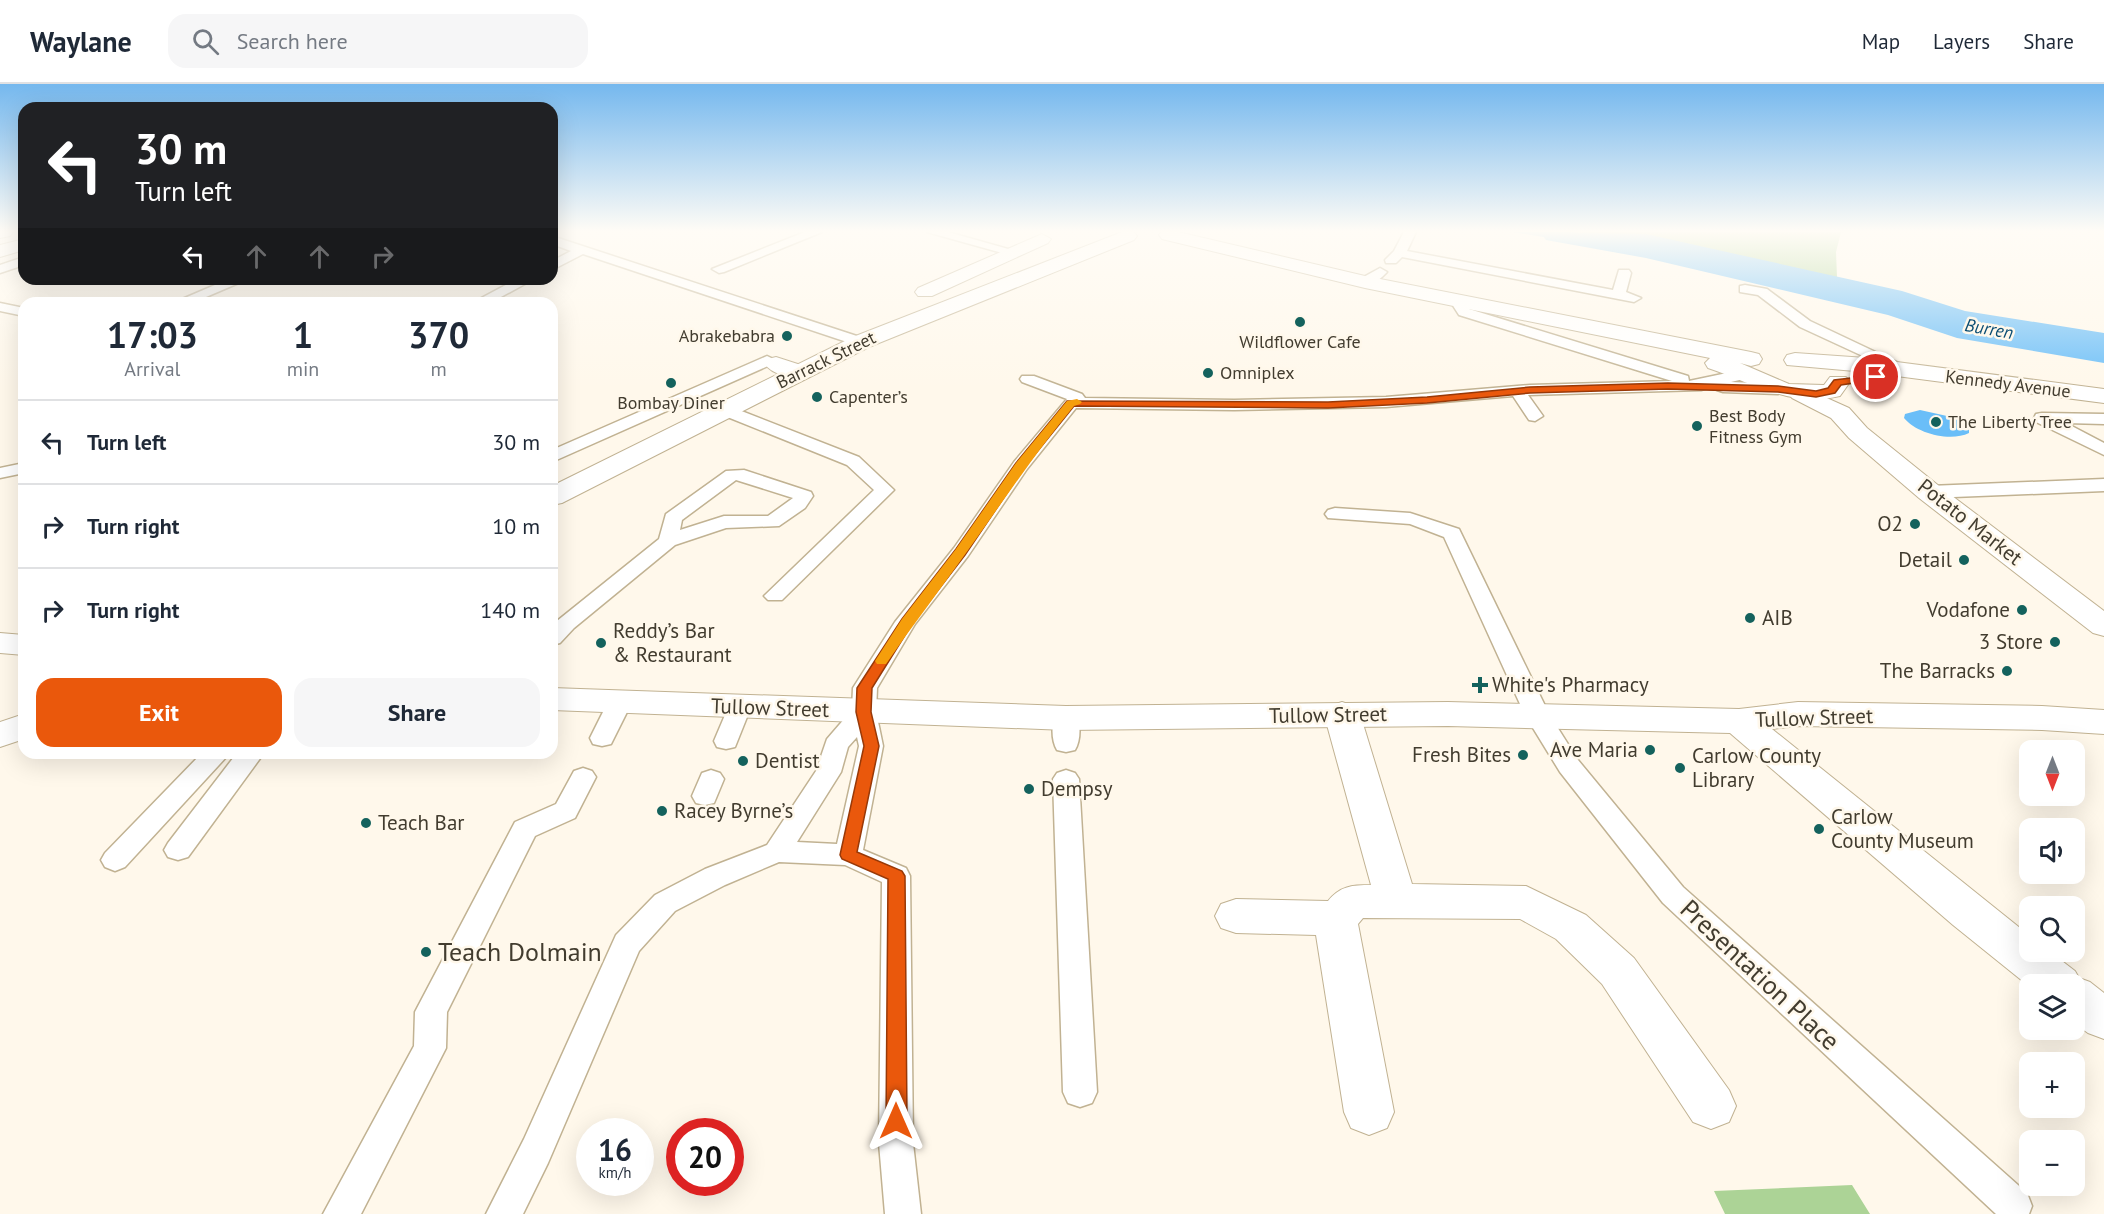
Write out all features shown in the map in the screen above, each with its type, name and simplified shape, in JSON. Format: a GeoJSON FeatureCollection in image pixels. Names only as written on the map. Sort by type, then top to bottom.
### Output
{"type":"FeatureCollection","features":[{"type":"Feature","properties":{"kind":"main road"},"geometry":{"type":"LineString","coordinates":[[925,292],[940,285]]}},
{"type":"Feature","properties":{"kind":"main road","name":"Barrack Street"},"geometry":{"type":"LineString","coordinates":[[558,494],[726,410],[788,368],[861,342],[1001,285]]}},
{"type":"Feature","properties":{"kind":"main road"},"geometry":{"type":"LineString","coordinates":[[1399,285],[1457,301],[1593,328],[1747,368],[1770,357],[1795,360],[1824,369],[1836,395]]}},
{"type":"Feature","properties":{"kind":"main road","name":"Kennedy Avenue"},"geometry":{"type":"LineString","coordinates":[[1795,360],[1866,365],[1912,373],[2104,396]]}},
{"type":"Feature","properties":{"kind":"main road","name":"Potato Market"},"geometry":{"type":"LineString","coordinates":[[1747,368],[1754,380],[1789,391],[1836,395],[1858,433],[1929,492],[2104,626]]}},
{"type":"Feature","properties":{"kind":"main road","name":"Kennedy Avenue"},"geometry":{"type":"LineString","coordinates":[[1836,395],[1912,373]]}},
{"type":"Feature","properties":{"kind":"main road"},"geometry":{"type":"LineString","coordinates":[[0,643],[18,644]]}},
{"type":"Feature","properties":{"kind":"main road","name":"Tullow Street"},"geometry":{"type":"LineString","coordinates":[[558,699],[864,712],[1066,731],[1342,714],[1537,715],[1739,721],[1798,714],[2042,718],[2104,722]]}},
{"type":"Feature","properties":{"kind":"main road"},"geometry":{"type":"LineString","coordinates":[[1342,714],[1396,900]]}},
{"type":"Feature","properties":{"kind":"main road"},"geometry":{"type":"LineString","coordinates":[[1739,721],[1968,913],[2050,974]]}},
{"type":"Feature","properties":{"kind":"main road"},"geometry":{"type":"LineString","coordinates":[[0,735],[18,728]]}},
{"type":"Feature","properties":{"kind":"main road"},"geometry":{"type":"LineString","coordinates":[[1369,1112],[1339,951],[1338,918],[1351,902],[1396,900],[1526,903],[1570,927],[1618,971],[1711,1106]]}},
{"type":"Feature","properties":{"kind":"main road"},"geometry":{"type":"LineString","coordinates":[[1236,916],[1338,918]]}},
{"type":"Feature","properties":{"kind":"lane"},"geometry":{"type":"LineString","coordinates":[[196,297],[226,285]]}},
{"type":"Feature","properties":{"kind":"lane"},"geometry":{"type":"LineString","coordinates":[[491,297],[515,285]]}},
{"type":"Feature","properties":{"kind":"lane"},"geometry":{"type":"LineString","coordinates":[[687,285],[861,342]]}},
{"type":"Feature","properties":{"kind":"lane"},"geometry":{"type":"LineString","coordinates":[[1559,285],[1635,298]]}},
{"type":"Feature","properties":{"kind":"lane"},"geometry":{"type":"LineString","coordinates":[[1618,295],[1621,285]]}},
{"type":"Feature","properties":{"kind":"lane"},"geometry":{"type":"LineString","coordinates":[[1745,288],[1762,292],[1805,324],[1912,373]]}},
{"type":"Feature","properties":{"kind":"lane"},"geometry":{"type":"LineString","coordinates":[[1457,301],[1464,312],[1539,333],[1701,386],[1747,368]]}},
{"type":"Feature","properties":{"kind":"lane"},"geometry":{"type":"LineString","coordinates":[[0,307],[18,311]]}},
{"type":"Feature","properties":{"kind":"lane"},"geometry":{"type":"LineString","coordinates":[[558,454],[767,361],[788,368]]}},
{"type":"Feature","properties":{"kind":"lane"},"geometry":{"type":"LineString","coordinates":[[1028,379],[1076,397],[1079,402]]}},
{"type":"Feature","properties":{"kind":"lane"},"geometry":{"type":"LineString","coordinates":[[848,855],[871,746],[864,712],[865,688],[906,622],[961,552],[1025,459],[1071,403],[1328,405],[1427,400],[1517,391],[1701,386],[1789,391]]}},
{"type":"Feature","properties":{"kind":"lane"},"geometry":{"type":"LineString","coordinates":[[1517,391],[1535,416]]}},
{"type":"Feature","properties":{"kind":"lane"},"geometry":{"type":"LineString","coordinates":[[726,410],[853,461],[885,490],[775,596]]}},
{"type":"Feature","properties":{"kind":"lane"},"geometry":{"type":"LineString","coordinates":[[2104,419],[2042,418],[2104,450]]}},
{"type":"Feature","properties":{"kind":"lane"},"geometry":{"type":"LineString","coordinates":[[0,473],[18,469]]}},
{"type":"Feature","properties":{"kind":"lane"},"geometry":{"type":"LineString","coordinates":[[558,632],[668,541],[724,522],[772,522],[798,504],[804,496],[744,475],[732,475],[673,518],[668,541]]}},
{"type":"Feature","properties":{"kind":"lane"},"geometry":{"type":"LineString","coordinates":[[1929,492],[2104,485]]}},
{"type":"Feature","properties":{"kind":"lane","name":"Presentation Place"},"geometry":{"type":"LineString","coordinates":[[1335,514],[1421,520],[1436,523],[1452,533],[1537,715],[1569,766],[1673,895],[2014,1206]]}},
{"type":"Feature","properties":{"kind":"lane"},"geometry":{"type":"LineString","coordinates":[[602,738],[620,702]]}},
{"type":"Feature","properties":{"kind":"lane"},"geometry":{"type":"LineString","coordinates":[[726,741],[739,707]]}},
{"type":"Feature","properties":{"kind":"lane"},"geometry":{"type":"LineString","coordinates":[[777,852],[828,772],[836,745],[864,712]]}},
{"type":"Feature","properties":{"kind":"lane"},"geometry":{"type":"LineString","coordinates":[[116,860],[212,759]]}},
{"type":"Feature","properties":{"kind":"lane"},"geometry":{"type":"LineString","coordinates":[[178,850],[222,788],[246,759]]}},
{"type":"Feature","properties":{"kind":"lane"},"geometry":{"type":"LineString","coordinates":[[341,1214],[430,1048],[430,1012],[525,829],[566,811],[582,777]]}},
{"type":"Feature","properties":{"kind":"lane"},"geometry":{"type":"LineString","coordinates":[[1066,779],[1080,1092]]}},
{"type":"Feature","properties":{"kind":"lane"},"geometry":{"type":"LineString","coordinates":[[504,1214],[536,1151],[627,944],[665,903],[715,877],[777,852],[848,855],[896,876],[896,1143],[903,1214]]}},
{"type":"Feature","properties":{"kind":"green space"},"geometry":{"type":"Polygon","coordinates":[[[1852,1185],[1870,1214],[1725,1214],[1714,1191],[1852,1185]]]}},
{"type":"Feature","properties":{"kind":"water"},"geometry":{"type":"Polygon","coordinates":[[[1880,295],[1933,308],[2104,340],[2104,356],[1977,332],[1864,304],[1880,295]]]}},
{"type":"Feature","properties":{"kind":"water"},"geometry":{"type":"Polygon","coordinates":[[[1920,410],[1956,418],[1969,428],[1969,433],[1953,437],[1935,435],[1917,428],[1904,418],[1905,414],[1920,410]]]}},
{"type":"Feature","properties":{"kind":"waterway","name":"Burren"},"geometry":{"type":"LineString","coordinates":[[1814,285],[1902,305],[1957,324],[2104,348]]}},
{"type":"Feature","properties":{"kind":"slow traffic"},"geometry":{"type":"LineString","coordinates":[[882,661],[906,622],[961,552],[1020,466],[1071,403],[1077,402]]}},
{"type":"Feature","properties":{"kind":"place","name":"Wildflower Cafe"},"geometry":{"type":"Point","coordinates":[1300,322]}},
{"type":"Feature","properties":{"kind":"place","name":"Abrakebabra"},"geometry":{"type":"Point","coordinates":[787,336]}},
{"type":"Feature","properties":{"kind":"place","name":"Omniplex"},"geometry":{"type":"Point","coordinates":[1208,373]}},
{"type":"Feature","properties":{"kind":"place","name":"Bombay Diner"},"geometry":{"type":"Point","coordinates":[671,383]}},
{"type":"Feature","properties":{"kind":"place","name":"Capenter’s"},"geometry":{"type":"Point","coordinates":[817,397]}},
{"type":"Feature","properties":{"kind":"place","name":"The Liberty Tree"},"geometry":{"type":"Point","coordinates":[1936,422]}},
{"type":"Feature","properties":{"kind":"place","name":"Best Body Fitness Gym"},"geometry":{"type":"Point","coordinates":[1697,426]}},
{"type":"Feature","properties":{"kind":"place","name":"O2"},"geometry":{"type":"Point","coordinates":[1915,524]}},
{"type":"Feature","properties":{"kind":"place","name":"Detail"},"geometry":{"type":"Point","coordinates":[1964,560]}},
{"type":"Feature","properties":{"kind":"place","name":"Vodafone"},"geometry":{"type":"Point","coordinates":[2022,610]}},
{"type":"Feature","properties":{"kind":"place","name":"AIB"},"geometry":{"type":"Point","coordinates":[1750,618]}},
{"type":"Feature","properties":{"kind":"place","name":"3 Store"},"geometry":{"type":"Point","coordinates":[2055,642]}},
{"type":"Feature","properties":{"kind":"place","name":"Reddy’s Bar & Restaurant"},"geometry":{"type":"Point","coordinates":[601,643]}},
{"type":"Feature","properties":{"kind":"place","name":"The Barracks"},"geometry":{"type":"Point","coordinates":[2007,671]}},
{"type":"Feature","properties":{"kind":"place","name":"White's Pharmacy"},"geometry":{"type":"Point","coordinates":[1480,685]}},
{"type":"Feature","properties":{"kind":"place","name":"Ave Maria"},"geometry":{"type":"Point","coordinates":[1650,750]}},
{"type":"Feature","properties":{"kind":"place","name":"Fresh Bites"},"geometry":{"type":"Point","coordinates":[1523,755]}},
{"type":"Feature","properties":{"kind":"place","name":"Dentist"},"geometry":{"type":"Point","coordinates":[743,761]}},
{"type":"Feature","properties":{"kind":"place","name":"Carlow County Library"},"geometry":{"type":"Point","coordinates":[1680,768]}},
{"type":"Feature","properties":{"kind":"place","name":"Dempsy"},"geometry":{"type":"Point","coordinates":[1029,789]}},
{"type":"Feature","properties":{"kind":"place","name":"Racey Byrne’s"},"geometry":{"type":"Point","coordinates":[662,811]}},
{"type":"Feature","properties":{"kind":"place","name":"Teach Bar"},"geometry":{"type":"Point","coordinates":[366,823]}},
{"type":"Feature","properties":{"kind":"place","name":"Carlow County Museum"},"geometry":{"type":"Point","coordinates":[1819,829]}},
{"type":"Feature","properties":{"kind":"place","name":"Teach Dolmain"},"geometry":{"type":"Point","coordinates":[426,952]}},
{"type":"Feature","properties":{"kind":"route"},"geometry":{"type":"LineString","coordinates":[[896,1121],[896,876],[848,855],[871,746],[864,712],[865,688],[906,622],[961,552],[1020,466],[1071,403],[1328,405],[1427,400],[1530,390],[1668,386],[1778,389],[1816,394],[1832,391],[1838,382],[1876,377]]}}]}
